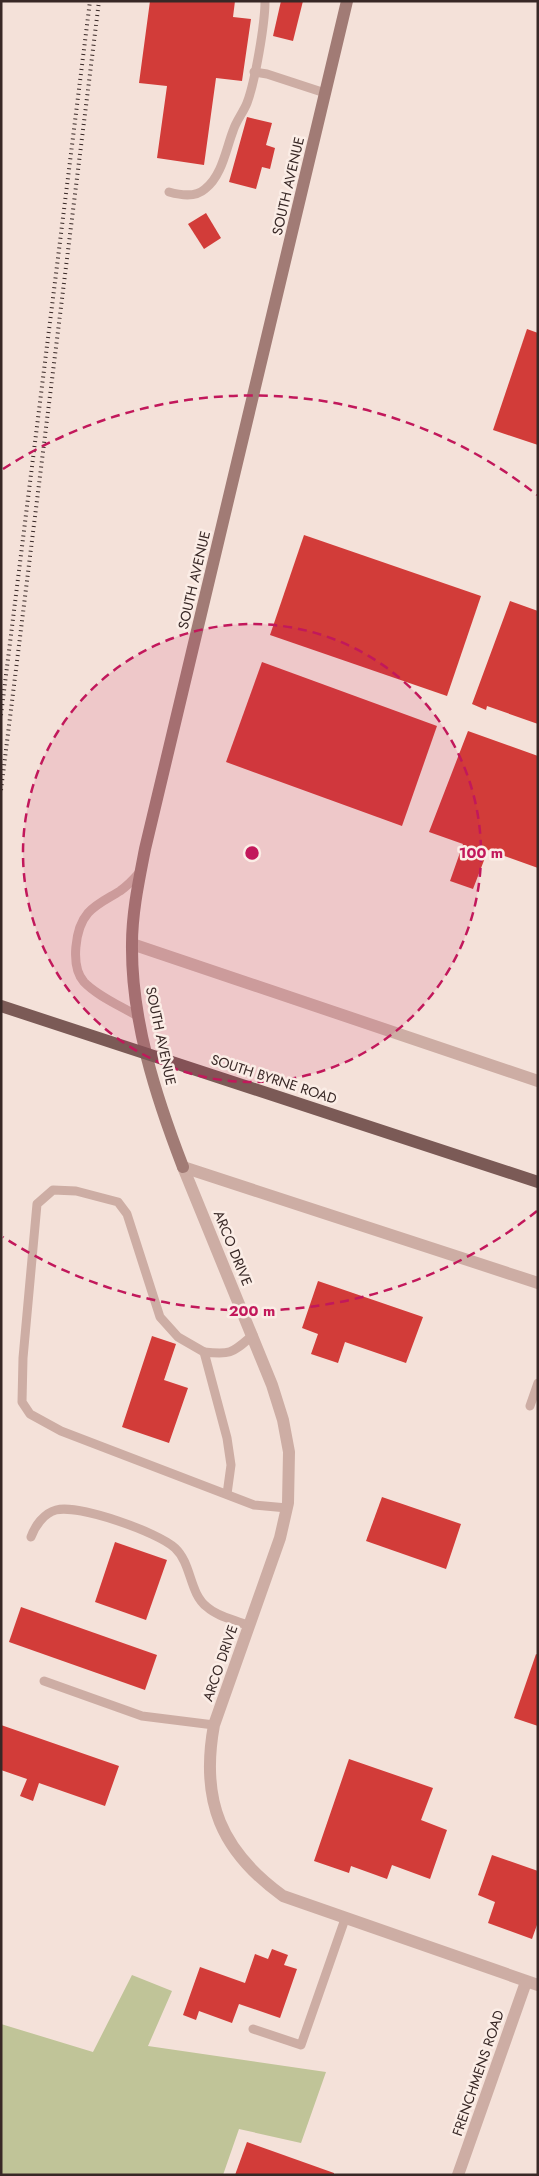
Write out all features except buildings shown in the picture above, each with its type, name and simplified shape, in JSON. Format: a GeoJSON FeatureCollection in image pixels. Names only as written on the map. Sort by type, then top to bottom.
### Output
{"type":"FeatureCollection","features":[{"type":"Feature","properties":{"kind":"main road","name":"SOUTH BYRNE ROAD"},"geometry":{"type":"LineString","coordinates":[[1,1006],[538,1182]]}},
{"type":"Feature","properties":{"kind":"street","name":"SOUTH AVENUE"},"geometry":{"type":"LineString","coordinates":[[183,1167],[154,1084],[139,1017],[132,944],[136,894],[347,1]]}},
{"type":"Feature","properties":{"kind":"street"},"geometry":{"type":"LineString","coordinates":[[132,944],[538,1081]]}},
{"type":"Feature","properties":{"kind":"street"},"geometry":{"type":"LineString","coordinates":[[183,1167],[538,1283]]}},
{"type":"Feature","properties":{"kind":"street","name":"ARCO DRIVE"},"geometry":{"type":"LineString","coordinates":[[183,1167],[272,1385],[283,1420],[289,1452],[287,1508],[280,1538],[214,1725],[210,1747],[212,1792],[224,1833],[235,1851],[260,1880],[283,1896],[532,1984]]}},
{"type":"Feature","properties":{"kind":"street","name":"FRENCHMENS ROAD"},"geometry":{"type":"LineString","coordinates":[[458,2175],[532,1984]]}},
{"type":"Feature","properties":{"kind":"lane"},"geometry":{"type":"LineString","coordinates":[[169,192],[182,196],[204,191],[212,183],[220,167],[233,129],[247,102],[254,72],[264,1]]}},
{"type":"Feature","properties":{"kind":"lane"},"geometry":{"type":"LineString","coordinates":[[254,72],[267,74],[325,94]]}},
{"type":"Feature","properties":{"kind":"lane"},"geometry":{"type":"LineString","coordinates":[[139,1017],[91,988],[82,980],[75,945],[78,932],[87,914],[101,902],[129,884],[141,871]]}},
{"type":"Feature","properties":{"kind":"lane"},"geometry":{"type":"LineString","coordinates":[[253,1335],[234,1352],[224,1354],[204,1352],[178,1337],[160,1317],[127,1214],[118,1202],[76,1191],[53,1190],[37,1204],[23,1358],[22,1402],[30,1414],[61,1431],[254,1505],[287,1508]]}},
{"type":"Feature","properties":{"kind":"lane"},"geometry":{"type":"LineString","coordinates":[[204,1352],[228,1438],[231,1465],[227,1494]]}},
{"type":"Feature","properties":{"kind":"lane"},"geometry":{"type":"LineString","coordinates":[[530,1406],[538,1383]]}},
{"type":"Feature","properties":{"kind":"lane"},"geometry":{"type":"LineString","coordinates":[[31,1537],[35,1526],[43,1519],[54,1510],[66,1508],[125,1524],[168,1542],[182,1556],[200,1600],[208,1608],[249,1626]]}},
{"type":"Feature","properties":{"kind":"lane"},"geometry":{"type":"LineString","coordinates":[[44,1681],[142,1716],[214,1725]]}},
{"type":"Feature","properties":{"kind":"lane"},"geometry":{"type":"LineString","coordinates":[[254,2029],[301,2045],[345,1919]]}},
{"type":"Feature","properties":{"kind":"green space"},"geometry":{"type":"Polygon","coordinates":[[[132,1975],[172,1991],[148,2046],[326,2072],[301,2143],[239,2129],[223,2175],[1,2175],[1,2024],[93,2052],[132,1975]]]}},
{"type":"Feature","properties":{"kind":"railway"},"geometry":{"type":"LineString","coordinates":[[1,715],[90,1]]}},
{"type":"Feature","properties":{"kind":"railway"},"geometry":{"type":"LineString","coordinates":[[1,790],[99,1]]}}]}
